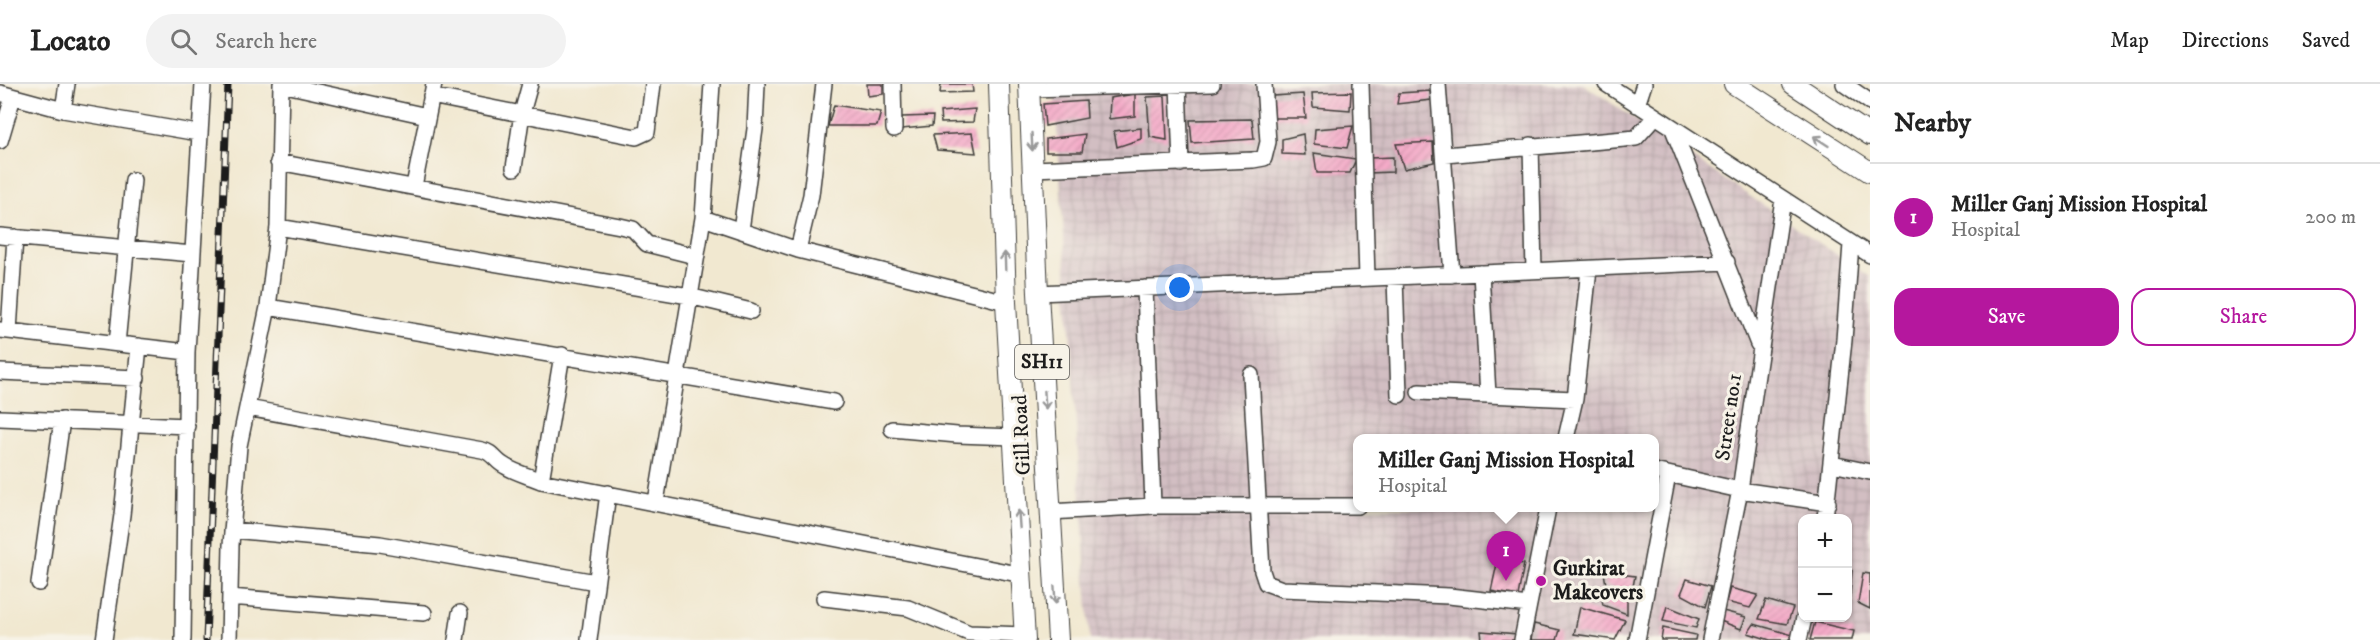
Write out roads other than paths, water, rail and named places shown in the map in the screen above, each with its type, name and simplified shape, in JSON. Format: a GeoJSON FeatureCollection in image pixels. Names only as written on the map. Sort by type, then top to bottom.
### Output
{"type":"FeatureCollection","features":[{"type":"Feature","properties":{"kind":"main road","name":"Gill Road"},"geometry":{"type":"LineString","coordinates":[[999,84],[1006,302],[1025,638]]}},
{"type":"Feature","properties":{"kind":"main road"},"geometry":{"type":"LineString","coordinates":[[1734,84],[1870,172]]}},
{"type":"Feature","properties":{"kind":"main road"},"geometry":{"type":"LineString","coordinates":[[1793,84],[1870,135]]}},
{"type":"Feature","properties":{"kind":"main road","name":"Gill Road"},"geometry":{"type":"LineString","coordinates":[[1030,87],[1038,293],[1058,640]]}},
{"type":"Feature","properties":{"kind":"street"},"geometry":{"type":"LineString","coordinates":[[63,110],[67,84]]}},
{"type":"Feature","properties":{"kind":"street"},"geometry":{"type":"LineString","coordinates":[[183,640],[187,352],[198,133],[203,84]]}},
{"type":"Feature","properties":{"kind":"street"},"geometry":{"type":"LineString","coordinates":[[229,640],[232,530],[239,446],[268,308],[278,227],[281,84],[427,116]]}},
{"type":"Feature","properties":{"kind":"street"},"geometry":{"type":"LineString","coordinates":[[514,168],[522,113],[530,84]]}},
{"type":"Feature","properties":{"kind":"street"},"geometry":{"type":"LineString","coordinates":[[414,186],[432,90],[522,113],[640,136],[647,132],[653,84]]}},
{"type":"Feature","properties":{"kind":"street"},"geometry":{"type":"LineString","coordinates":[[656,502],[703,218],[712,84]]}},
{"type":"Feature","properties":{"kind":"street"},"geometry":{"type":"LineString","coordinates":[[741,230],[755,129],[757,84]]}},
{"type":"Feature","properties":{"kind":"street"},"geometry":{"type":"LineString","coordinates":[[798,250],[811,195],[824,84]]}},
{"type":"Feature","properties":{"kind":"street"},"geometry":{"type":"LineString","coordinates":[[893,84],[894,129]]}},
{"type":"Feature","properties":{"kind":"street"},"geometry":{"type":"LineString","coordinates":[[1030,87],[1212,84]]}},
{"type":"Feature","properties":{"kind":"street"},"geometry":{"type":"LineString","coordinates":[[1033,169],[1181,164],[1264,158],[1268,142],[1264,84]]}},
{"type":"Feature","properties":{"kind":"street"},"geometry":{"type":"LineString","coordinates":[[1362,84],[1367,278]]}},
{"type":"Feature","properties":{"kind":"street"},"geometry":{"type":"LineString","coordinates":[[1438,84],[1452,275]]}},
{"type":"Feature","properties":{"kind":"street"},"geometry":{"type":"LineString","coordinates":[[1606,84],[1870,255]]}},
{"type":"Feature","properties":{"kind":"street"},"geometry":{"type":"LineString","coordinates":[[1637,105],[1644,84]]}},
{"type":"Feature","properties":{"kind":"street"},"geometry":{"type":"LineString","coordinates":[[1844,84],[1870,102]]}},
{"type":"Feature","properties":{"kind":"street"},"geometry":{"type":"LineString","coordinates":[[1178,85],[1181,164]]}},
{"type":"Feature","properties":{"kind":"street"},"geometry":{"type":"LineString","coordinates":[[0,141],[7,95],[63,110],[198,133]]}},
{"type":"Feature","properties":{"kind":"street"},"geometry":{"type":"LineString","coordinates":[[1445,155],[1531,145],[1636,138],[1655,117]]}},
{"type":"Feature","properties":{"kind":"street"},"geometry":{"type":"LineString","coordinates":[[1673,129],[1759,348]]}},
{"type":"Feature","properties":{"kind":"street"},"geometry":{"type":"LineString","coordinates":[[1531,145],[1534,272]]}},
{"type":"Feature","properties":{"kind":"street"},"geometry":{"type":"LineString","coordinates":[[278,162],[620,225],[636,232],[647,244],[695,256]]}},
{"type":"Feature","properties":{"kind":"street"},"geometry":{"type":"LineString","coordinates":[[117,344],[133,180]]}},
{"type":"Feature","properties":{"kind":"street","name":"Street no.1"},"geometry":{"type":"LineString","coordinates":[[1710,640],[1740,490],[1759,348],[1783,199]]}},
{"type":"Feature","properties":{"kind":"street"},"geometry":{"type":"LineString","coordinates":[[703,218],[798,250],[1006,302]]}},
{"type":"Feature","properties":{"kind":"street"},"geometry":{"type":"LineString","coordinates":[[278,227],[689,296],[751,311]]}},
{"type":"Feature","properties":{"kind":"street"},"geometry":{"type":"LineString","coordinates":[[187,352],[5,331],[7,236],[192,254]]}},
{"type":"Feature","properties":{"kind":"street"},"geometry":{"type":"LineString","coordinates":[[1661,473],[1826,511],[1851,244]]}},
{"type":"Feature","properties":{"kind":"street"},"geometry":{"type":"LineString","coordinates":[[1038,293],[1727,262]]}},
{"type":"Feature","properties":{"kind":"street"},"geometry":{"type":"LineString","coordinates":[[1567,434],[1575,399],[1589,269]]}},
{"type":"Feature","properties":{"kind":"street"},"geometry":{"type":"LineString","coordinates":[[1481,273],[1488,395]]}},
{"type":"Feature","properties":{"kind":"street"},"geometry":{"type":"LineString","coordinates":[[1395,278],[1399,395]]}},
{"type":"Feature","properties":{"kind":"street"},"geometry":{"type":"LineString","coordinates":[[1145,288],[1153,506]]}},
{"type":"Feature","properties":{"kind":"street"},"geometry":{"type":"LineString","coordinates":[[268,308],[562,355],[676,378],[834,402]]}},
{"type":"Feature","properties":{"kind":"street"},"geometry":{"type":"LineString","coordinates":[[104,640],[132,424],[139,346]]}},
{"type":"Feature","properties":{"kind":"street"},"geometry":{"type":"LineString","coordinates":[[541,481],[562,355]]}},
{"type":"Feature","properties":{"kind":"street"},"geometry":{"type":"LineString","coordinates":[[0,372],[137,378]]}},
{"type":"Feature","properties":{"kind":"street"},"geometry":{"type":"LineString","coordinates":[[1251,375],[1263,577],[1270,585],[1282,589],[1449,596],[1529,605]]}},
{"type":"Feature","properties":{"kind":"street"},"geometry":{"type":"LineString","coordinates":[[1419,392],[1575,399]]}},
{"type":"Feature","properties":{"kind":"street"},"geometry":{"type":"LineString","coordinates":[[247,408],[482,450],[489,452],[500,463],[515,472],[541,481],[1023,575]]}},
{"type":"Feature","properties":{"kind":"street"},"geometry":{"type":"LineString","coordinates":[[0,418],[187,426]]}},
{"type":"Feature","properties":{"kind":"street"},"geometry":{"type":"LineString","coordinates":[[39,583],[62,420]]}},
{"type":"Feature","properties":{"kind":"street"},"geometry":{"type":"LineString","coordinates":[[892,429],[1014,437]]}},
{"type":"Feature","properties":{"kind":"street"},"geometry":{"type":"LineString","coordinates":[[1832,464],[1870,472]]}},
{"type":"Feature","properties":{"kind":"street"},"geometry":{"type":"LineString","coordinates":[[589,640],[608,493]]}},
{"type":"Feature","properties":{"kind":"street"},"geometry":{"type":"LineString","coordinates":[[1050,512],[1153,506],[1353,506]]}},
{"type":"Feature","properties":{"kind":"street"},"geometry":{"type":"LineString","coordinates":[[1522,640],[1547,512]]}},
{"type":"Feature","properties":{"kind":"street"},"geometry":{"type":"LineString","coordinates":[[1637,640],[1655,512]]}},
{"type":"Feature","properties":{"kind":"street"},"geometry":{"type":"LineString","coordinates":[[232,530],[380,544],[596,582]]}},
{"type":"Feature","properties":{"kind":"street"},"geometry":{"type":"LineString","coordinates":[[230,597],[424,614]]}},
{"type":"Feature","properties":{"kind":"street"},"geometry":{"type":"LineString","coordinates":[[824,598],[908,608],[969,633],[1025,638]]}},
{"type":"Feature","properties":{"kind":"street"},"geometry":{"type":"LineString","coordinates":[[456,640],[460,613]]}},
{"type":"Feature","properties":{"kind":"street"},"geometry":{"type":"LineString","coordinates":[[1799,640],[1803,622]]}},
{"type":"Feature","properties":{"kind":"railway"},"geometry":{"type":"LineString","coordinates":[[206,640],[228,84]]}},
{"type":"Feature","properties":{"kind":"place","name":"Miller Ganj Mission Hospital"},"geometry":{"type":"Point","coordinates":[1506,581]}},
{"type":"Feature","properties":{"kind":"place","name":"Gurkirat Makeovers"},"geometry":{"type":"Point","coordinates":[1541,581]}}]}
